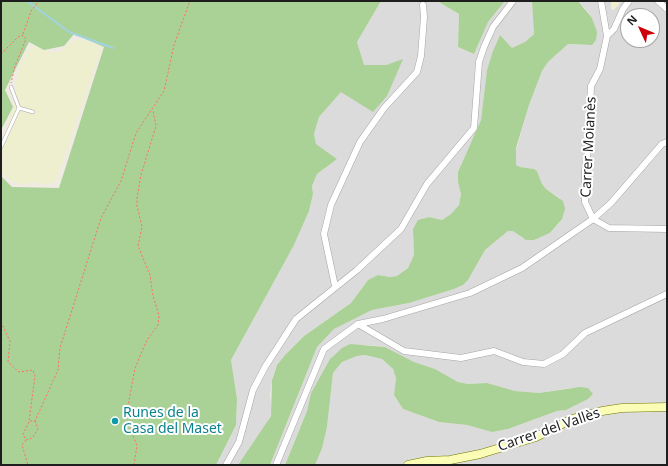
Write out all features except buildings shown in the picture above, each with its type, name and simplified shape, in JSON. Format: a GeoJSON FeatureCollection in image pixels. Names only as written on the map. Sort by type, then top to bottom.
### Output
{"type":"FeatureCollection","features":[{"type":"Feature","properties":{"kind":"street"},"geometry":{"type":"LineString","coordinates":[[226,465],[239,442],[253,390],[265,367],[296,319],[335,286],[357,270],[401,229],[427,184],[474,128],[479,62],[484,47],[494,28],[514,1]]}},
{"type":"Feature","properties":{"kind":"street","name":"Carrer Moianès"},"geometry":{"type":"LineString","coordinates":[[593,219],[585,202],[585,171],[588,149],[591,86],[600,69],[607,36],[601,1]]}},
{"type":"Feature","properties":{"kind":"street"},"geometry":{"type":"LineString","coordinates":[[607,36],[614,29],[623,9],[629,1]]}},
{"type":"Feature","properties":{"kind":"street"},"geometry":{"type":"LineString","coordinates":[[658,1],[667,9]]}},
{"type":"Feature","properties":{"kind":"street"},"geometry":{"type":"LineString","coordinates":[[335,286],[324,234],[331,205],[360,142],[384,108],[417,72],[421,56],[424,17],[423,5]]}},
{"type":"Feature","properties":{"kind":"street"},"geometry":{"type":"LineString","coordinates":[[276,465],[324,349],[358,324],[384,319],[470,293],[522,268],[593,219],[611,203],[662,144],[667,142]]}},
{"type":"Feature","properties":{"kind":"street"},"geometry":{"type":"LineString","coordinates":[[593,219],[609,228],[667,229]]}},
{"type":"Feature","properties":{"kind":"street"},"geometry":{"type":"LineString","coordinates":[[358,324],[390,342],[404,352],[461,358],[494,351],[523,362],[544,364],[563,354],[586,333],[667,294]]}},
{"type":"Feature","properties":{"kind":"street","name":"Carrer del Vallès"},"geometry":{"type":"LineString","coordinates":[[408,465],[455,460],[524,441],[572,419],[602,411],[622,408],[667,407]]}},
{"type":"Feature","properties":{"kind":"lane"},"geometry":{"type":"LineString","coordinates":[[1,147],[19,108],[11,86]]}},
{"type":"Feature","properties":{"kind":"lane"},"geometry":{"type":"LineString","coordinates":[[19,108],[33,112]]}},
{"type":"Feature","properties":{"kind":"path"},"geometry":{"type":"LineString","coordinates":[[1,54],[18,37],[23,35],[31,12],[39,1]]}},
{"type":"Feature","properties":{"kind":"path"},"geometry":{"type":"LineString","coordinates":[[34,421],[58,370],[60,348],[101,218],[121,181],[136,133],[164,91],[174,45],[190,1]]}},
{"type":"Feature","properties":{"kind":"path"},"geometry":{"type":"LineString","coordinates":[[11,86],[15,66],[26,39],[23,35]]}},
{"type":"Feature","properties":{"kind":"path"},"geometry":{"type":"LineString","coordinates":[[134,465],[137,446],[126,417],[135,368],[147,340],[158,325],[159,314],[153,296],[150,275],[138,246],[142,227],[137,206],[137,198],[141,175],[156,126],[153,108]]}},
{"type":"Feature","properties":{"kind":"path"},"geometry":{"type":"LineString","coordinates":[[1,322],[10,341],[8,362],[19,372],[33,370],[35,376],[29,421],[23,434],[26,440]]}},
{"type":"Feature","properties":{"kind":"path"},"geometry":{"type":"LineString","coordinates":[[29,421],[34,421]]}},
{"type":"Feature","properties":{"kind":"path"},"geometry":{"type":"LineString","coordinates":[[28,465],[22,445],[26,440],[32,438],[38,429],[34,421]]}},
{"type":"Feature","properties":{"kind":"shaded area"},"geometry":{"type":"Polygon","coordinates":[[[381,1],[437,1],[459,14],[458,47],[474,54],[488,22],[505,1],[532,1],[534,34],[525,42],[512,48],[500,35],[496,44],[487,70],[481,120],[458,172],[458,182],[461,194],[459,205],[451,214],[442,220],[429,217],[422,219],[413,229],[414,255],[408,268],[397,276],[390,277],[378,275],[368,280],[351,303],[304,336],[285,355],[277,365],[273,375],[270,395],[272,412],[266,424],[238,465],[216,465],[236,425],[237,399],[231,360],[294,245],[309,211],[313,194],[312,186],[317,174],[337,159],[316,144],[314,134],[319,117],[341,92],[402,60],[386,65],[364,66],[357,42],[381,1]]]}},
{"type":"Feature","properties":{"kind":"shaded area"},"geometry":{"type":"Polygon","coordinates":[[[578,1],[611,1],[611,9],[617,7],[621,1],[667,1],[667,465],[315,465],[327,427],[333,373],[342,362],[357,356],[365,355],[382,359],[393,369],[396,377],[394,395],[403,409],[439,422],[467,425],[492,432],[508,429],[557,411],[566,410],[588,399],[593,394],[570,388],[539,393],[515,391],[487,383],[468,384],[458,382],[435,369],[414,362],[385,347],[369,345],[342,348],[330,359],[311,393],[307,411],[285,465],[270,465],[317,347],[334,329],[372,310],[409,303],[463,285],[468,280],[485,250],[508,231],[513,230],[522,238],[534,240],[550,233],[560,222],[560,198],[546,189],[542,184],[537,171],[516,165],[515,154],[529,105],[542,71],[548,62],[568,44],[586,45],[594,22],[585,8],[578,1]]]}},
{"type":"Feature","properties":{"kind":"green space"},"geometry":{"type":"Polygon","coordinates":[[[1,1],[381,1],[357,42],[364,65],[386,65],[403,59],[387,96],[373,112],[341,92],[319,117],[314,134],[316,144],[337,159],[317,174],[312,186],[313,194],[309,211],[294,245],[231,360],[237,399],[236,425],[216,465],[1,465],[1,176],[12,187],[59,188],[104,47],[74,34],[64,46],[44,50],[29,42],[5,90],[13,107],[1,130],[1,1]]]}},
{"type":"Feature","properties":{"kind":"green space"},"geometry":{"type":"Polygon","coordinates":[[[437,1],[505,1],[488,22],[474,54],[458,47],[459,14],[437,1]]]}},
{"type":"Feature","properties":{"kind":"green space"},"geometry":{"type":"Polygon","coordinates":[[[532,1],[578,1],[592,18],[597,32],[596,40],[592,45],[568,44],[548,62],[542,71],[529,105],[516,148],[516,165],[537,171],[542,184],[546,189],[563,201],[565,209],[562,219],[550,233],[534,240],[526,240],[513,231],[508,231],[485,250],[468,280],[463,285],[409,303],[372,310],[334,329],[317,347],[270,465],[238,465],[271,416],[272,380],[277,365],[285,355],[304,336],[351,303],[368,280],[378,275],[390,277],[397,276],[408,268],[414,255],[413,229],[418,220],[429,217],[442,220],[451,214],[459,205],[461,194],[458,182],[458,172],[481,120],[487,70],[493,51],[500,35],[512,48],[525,42],[534,34],[532,1]]]}},
{"type":"Feature","properties":{"kind":"green space"},"geometry":{"type":"Polygon","coordinates":[[[611,1],[621,1],[614,10],[611,9],[611,1]]]}},
{"type":"Feature","properties":{"kind":"green space"},"geometry":{"type":"Polygon","coordinates":[[[80,39],[98,45],[101,50],[56,182],[41,185],[33,182],[23,185],[13,182],[1,172],[1,144],[15,101],[19,67],[31,46],[55,53],[63,50],[70,42],[80,39]]]}},
{"type":"Feature","properties":{"kind":"green space"},"geometry":{"type":"Polygon","coordinates":[[[350,344],[385,347],[414,362],[435,369],[458,382],[468,384],[487,383],[515,391],[539,393],[580,387],[588,388],[593,394],[588,399],[566,410],[557,411],[508,429],[492,432],[467,425],[439,422],[403,409],[394,395],[396,378],[393,369],[382,359],[365,355],[357,356],[342,362],[333,373],[327,427],[322,448],[315,465],[285,465],[307,411],[311,393],[330,359],[342,348],[350,344]]]}},
{"type":"Feature","properties":{"kind":"waterway"},"geometry":{"type":"LineString","coordinates":[[27,1],[69,32],[113,48]]}},
{"type":"Feature","properties":{"kind":"place","name":"Runes de la Casa del Maset"},"geometry":{"type":"Point","coordinates":[115,421]}}]}
